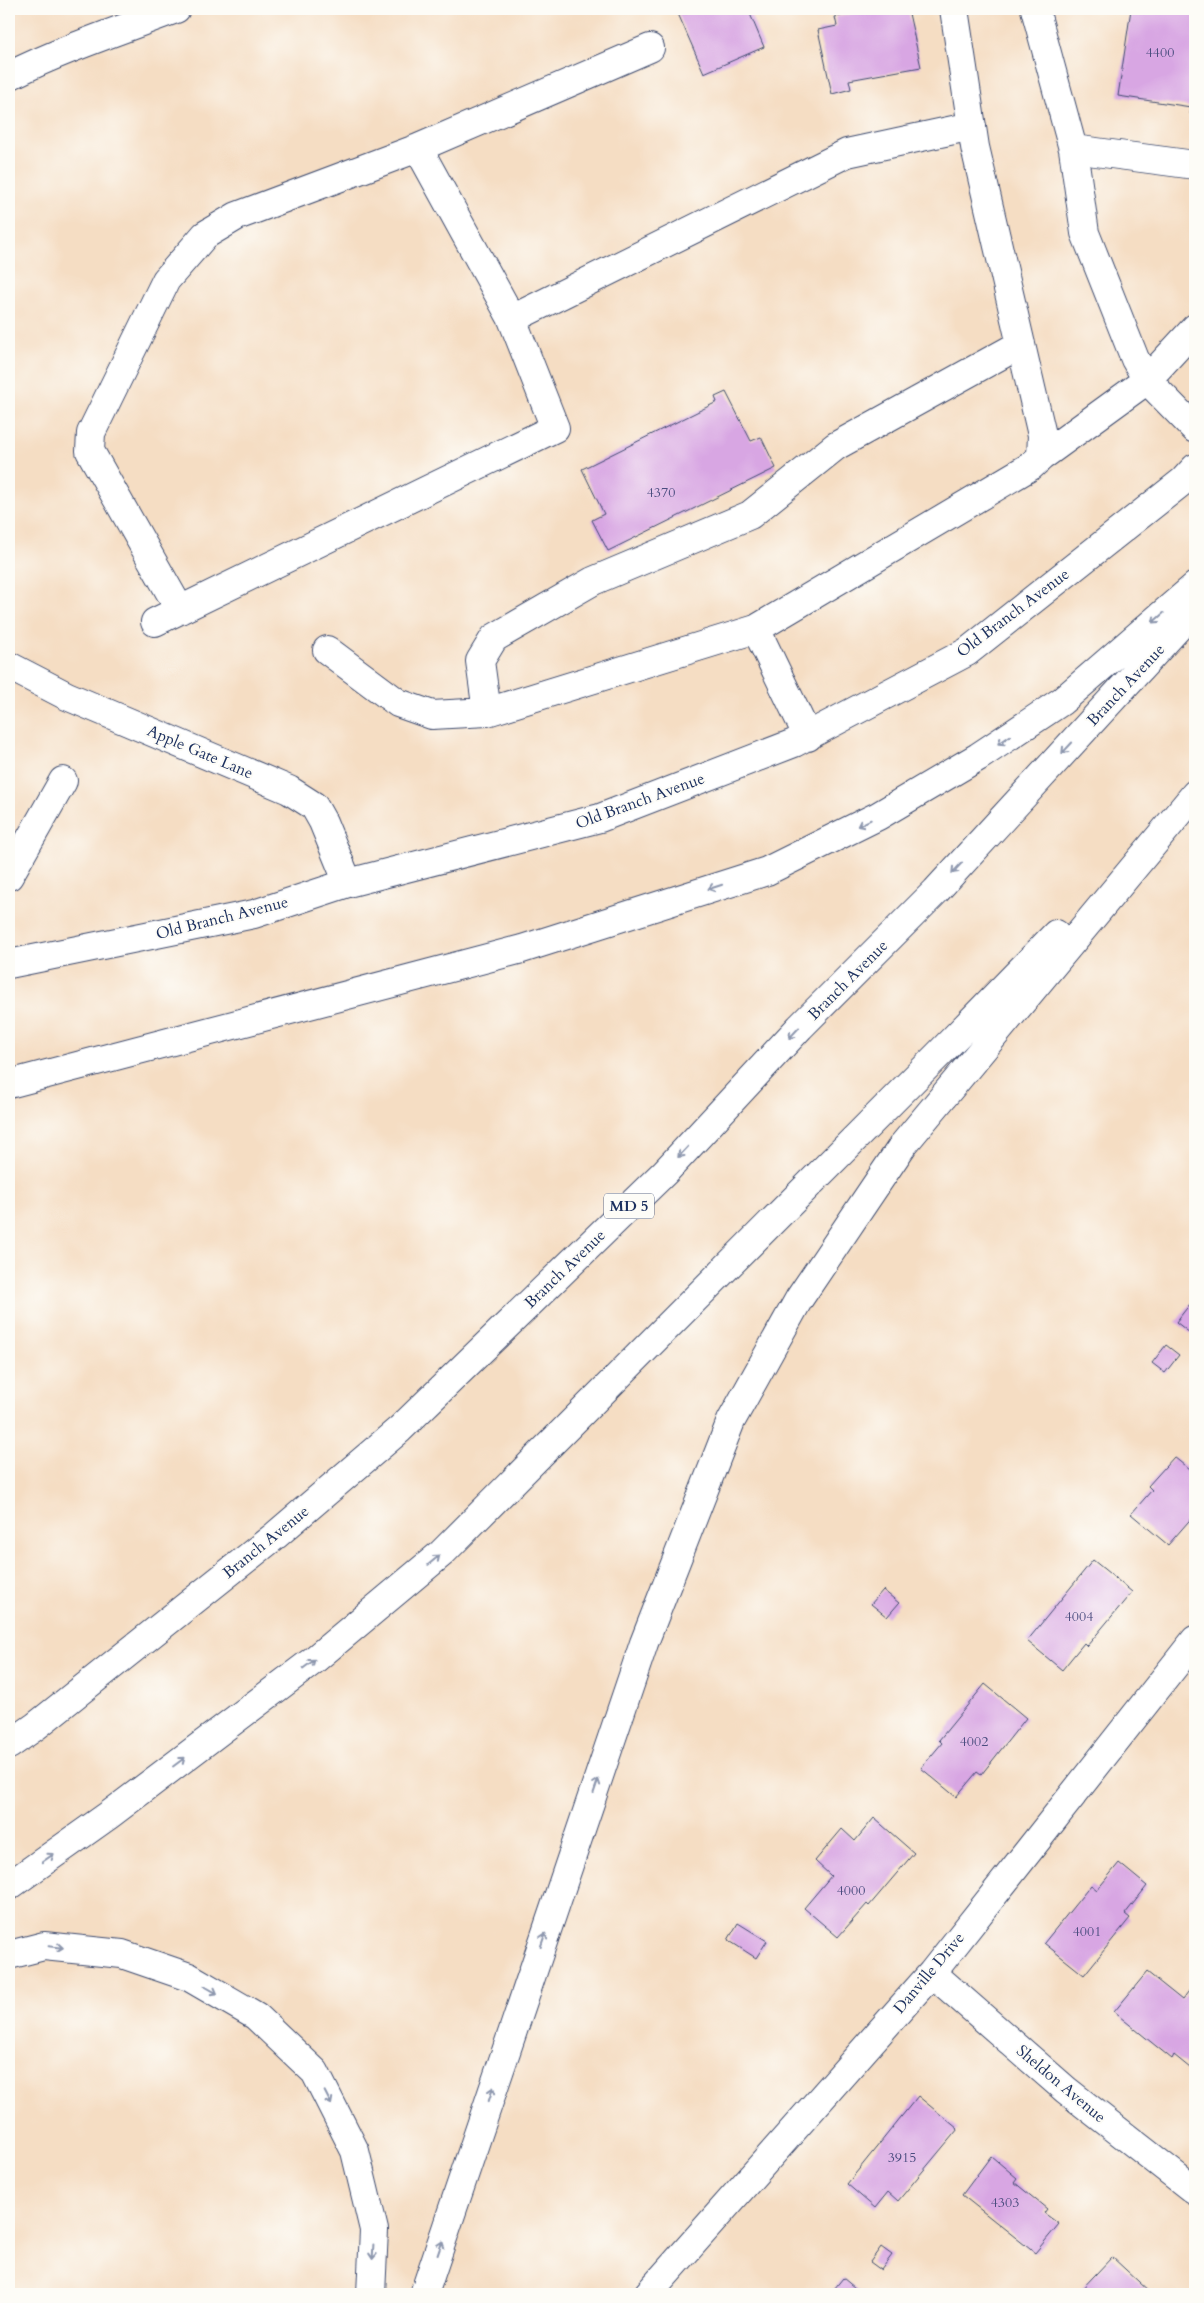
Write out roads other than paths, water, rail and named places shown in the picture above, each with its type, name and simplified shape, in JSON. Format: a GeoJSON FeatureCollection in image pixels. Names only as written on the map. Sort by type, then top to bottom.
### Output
{"type":"FeatureCollection","features":[{"type":"Feature","properties":{"kind":"main road"},"geometry":{"type":"LineString","coordinates":[[9,76],[110,32],[176,9]]}},
{"type":"Feature","properties":{"kind":"main road"},"geometry":{"type":"LineString","coordinates":[[954,9],[972,126],[1042,435],[1041,457]]}},
{"type":"Feature","properties":{"kind":"main road"},"geometry":{"type":"LineString","coordinates":[[1035,9],[1072,150],[1086,233],[1135,359],[1147,380],[1195,429]]}},
{"type":"Feature","properties":{"kind":"main road"},"geometry":{"type":"LineString","coordinates":[[180,610],[90,451],[91,433],[166,280],[205,235],[237,216],[418,148],[650,48]]}},
{"type":"Feature","properties":{"kind":"main road"},"geometry":{"type":"LineString","coordinates":[[512,320],[847,153],[972,126]]}},
{"type":"Feature","properties":{"kind":"main road"},"geometry":{"type":"LineString","coordinates":[[155,622],[555,428],[512,320],[418,148]]}},
{"type":"Feature","properties":{"kind":"main road"},"geometry":{"type":"LineString","coordinates":[[1072,150],[1195,165]]}},
{"type":"Feature","properties":{"kind":"main road"},"geometry":{"type":"LineString","coordinates":[[328,650],[398,703],[432,715],[487,712],[756,629],[1022,471],[1147,380],[1195,328]]}},
{"type":"Feature","properties":{"kind":"main road"},"geometry":{"type":"LineString","coordinates":[[487,712],[480,661],[494,638],[593,581],[750,515],[836,446],[1021,344]]}},
{"type":"Feature","properties":{"kind":"main road","name":"Old Branch Avenue"},"geometry":{"type":"LineString","coordinates":[[11,956],[254,914],[348,883],[600,818],[808,737],[967,652],[1183,481],[1195,468]]}},
{"type":"Feature","properties":{"kind":"main road"},"geometry":{"type":"LineString","coordinates":[[9,1084],[522,949],[767,871],[878,816],[978,757],[1062,701],[1195,586]]}},
{"type":"Feature","properties":{"kind":"main road","name":"Branch Avenue"},"geometry":{"type":"LineString","coordinates":[[9,1745],[36,1726],[276,1535],[400,1429],[665,1172],[800,1027],[936,891],[1195,609]]}},
{"type":"Feature","properties":{"kind":"main road"},"geometry":{"type":"LineString","coordinates":[[756,629],[808,737]]}},
{"type":"Feature","properties":{"kind":"main road","name":"Apple Gate Lane"},"geometry":{"type":"LineString","coordinates":[[9,666],[67,696],[290,790],[314,806],[323,822],[348,883]]}},
{"type":"Feature","properties":{"kind":"main road"},"geometry":{"type":"LineString","coordinates":[[9,876],[63,781]]}},
{"type":"Feature","properties":{"kind":"main road"},"geometry":{"type":"LineString","coordinates":[[9,1886],[109,1814],[314,1660],[442,1554],[940,1053],[1195,789]]}},
{"type":"Feature","properties":{"kind":"main road"},"geometry":{"type":"LineString","coordinates":[[424,2294],[644,1644],[731,1421],[799,1298],[903,1145],[1195,794]]}},
{"type":"Feature","properties":{"kind":"main road","name":"Danville Drive"},"geometry":{"type":"LineString","coordinates":[[648,2294],[932,1972],[1195,1640]]}},
{"type":"Feature","properties":{"kind":"main road"},"geometry":{"type":"LineString","coordinates":[[9,1955],[44,1946],[122,1954],[189,1977],[256,2016],[315,2072],[355,2151],[374,2230],[371,2294]]}},
{"type":"Feature","properties":{"kind":"main road","name":"Sheldon Avenue"},"geometry":{"type":"LineString","coordinates":[[932,1972],[1066,2090],[1195,2191]]}}]}
